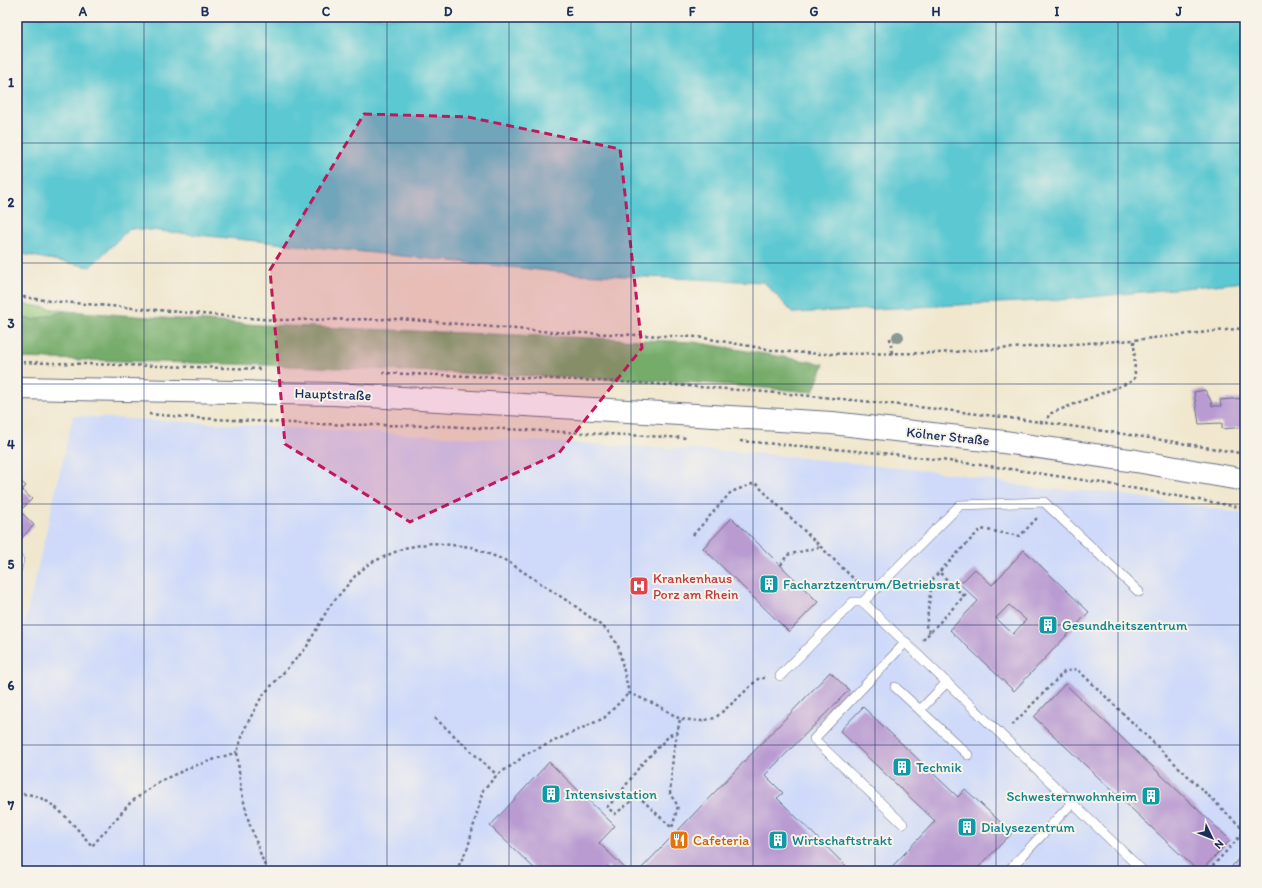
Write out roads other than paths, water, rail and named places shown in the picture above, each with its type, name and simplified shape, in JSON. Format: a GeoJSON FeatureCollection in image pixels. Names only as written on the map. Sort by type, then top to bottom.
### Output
{"type":"FeatureCollection","features":[{"type":"Feature","properties":{"kind":"main road","name":"Hauptstraße"},"geometry":{"type":"LineString","coordinates":[[17,388],[334,394],[649,412]]}},
{"type":"Feature","properties":{"kind":"main road","name":"Kölner Straße"},"geometry":{"type":"LineString","coordinates":[[649,412],[832,423],[996,441],[1136,461],[1245,480]]}},
{"type":"Feature","properties":{"kind":"lane"},"geometry":{"type":"LineString","coordinates":[[863,602],[960,506],[1044,502],[1139,592]]}},
{"type":"Feature","properties":{"kind":"lane"},"geometry":{"type":"LineString","coordinates":[[17,558],[19,560],[19,565],[17,569]]}},
{"type":"Feature","properties":{"kind":"lane"},"geometry":{"type":"LineString","coordinates":[[780,676],[853,602],[863,602],[1142,871]]}},
{"type":"Feature","properties":{"kind":"lane"},"geometry":{"type":"LineString","coordinates":[[903,824],[814,739],[906,642]]}},
{"type":"Feature","properties":{"kind":"lane"},"geometry":{"type":"LineString","coordinates":[[920,710],[947,682]]}},
{"type":"Feature","properties":{"kind":"lane"},"geometry":{"type":"LineString","coordinates":[[895,687],[968,755]]}},
{"type":"Feature","properties":{"kind":"lane"},"geometry":{"type":"LineString","coordinates":[[1008,871],[1072,803]]}},
{"type":"Feature","properties":{"kind":"water"},"geometry":{"type":"Polygon","coordinates":[[[17,17],[1245,17],[1245,282],[1059,300],[793,313],[764,282],[578,274],[130,228],[90,267],[17,253],[17,17]]]}},
{"type":"Feature","properties":{"kind":"place","name":"Facharztzentrum/Betriebsrat"},"geometry":{"type":"Point","coordinates":[769,584]}},
{"type":"Feature","properties":{"kind":"place","name":"Krankenhaus Porz am Rhein"},"geometry":{"type":"Point","coordinates":[639,586]}},
{"type":"Feature","properties":{"kind":"place","name":"Gesundheitszentrum"},"geometry":{"type":"Point","coordinates":[1048,625]}},
{"type":"Feature","properties":{"kind":"place","name":"Technik"},"geometry":{"type":"Point","coordinates":[902,767]}},
{"type":"Feature","properties":{"kind":"place","name":"Intensivstation"},"geometry":{"type":"Point","coordinates":[551,794]}},
{"type":"Feature","properties":{"kind":"place","name":"Schwesternwohnheim"},"geometry":{"type":"Point","coordinates":[1151,796]}},
{"type":"Feature","properties":{"kind":"place","name":"Dialysezentrum"},"geometry":{"type":"Point","coordinates":[967,827]}},
{"type":"Feature","properties":{"kind":"place","name":"Cafeteria"},"geometry":{"type":"Point","coordinates":[679,840]}},
{"type":"Feature","properties":{"kind":"place","name":"Wirtschaftstrakt"},"geometry":{"type":"Point","coordinates":[778,840]}}]}
